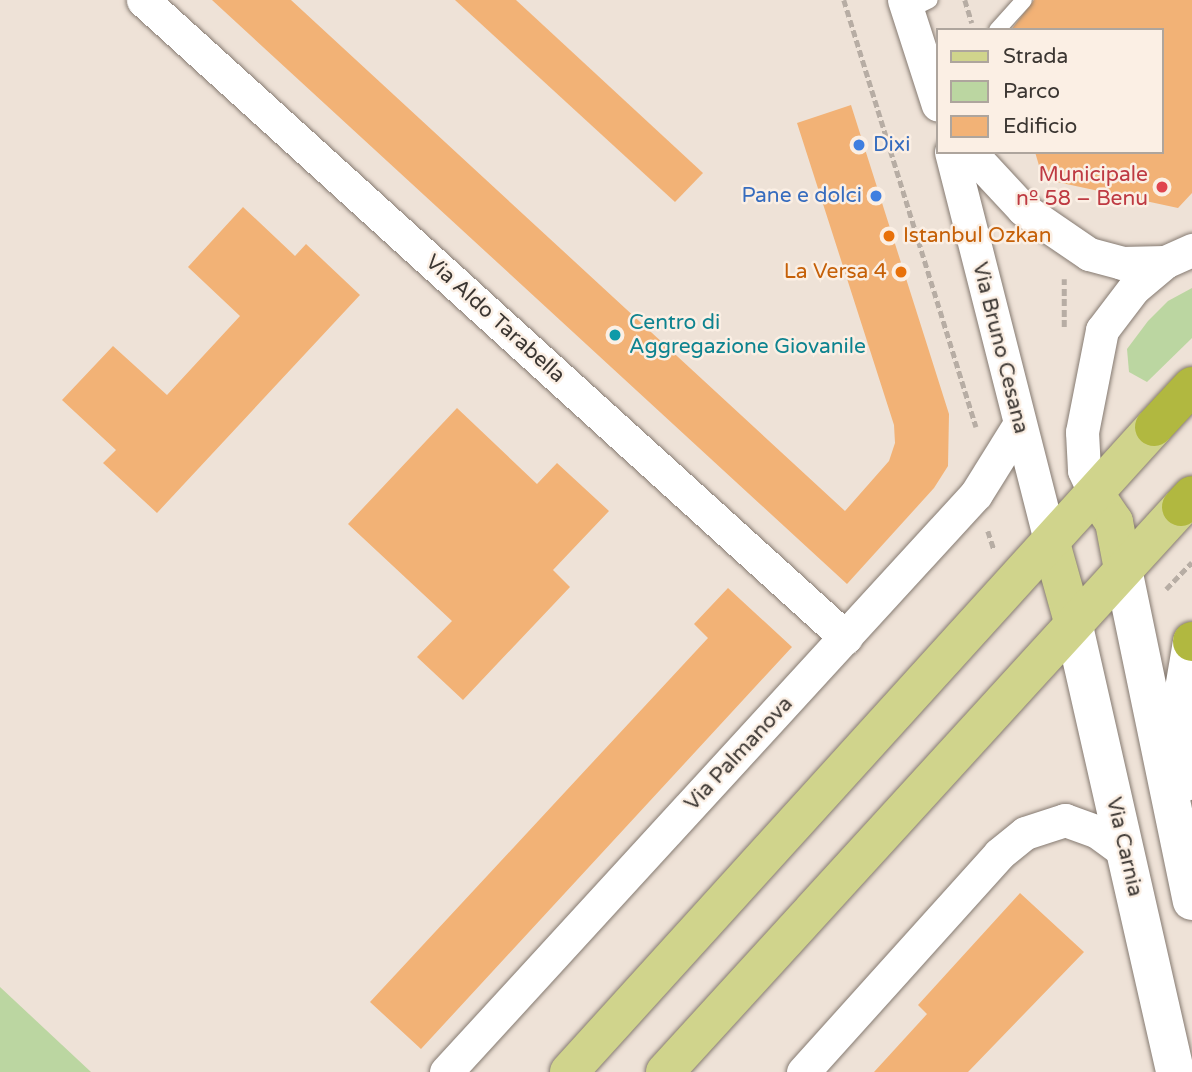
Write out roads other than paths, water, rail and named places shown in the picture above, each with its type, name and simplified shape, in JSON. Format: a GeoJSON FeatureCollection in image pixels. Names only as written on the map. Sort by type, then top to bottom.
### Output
{"type":"FeatureCollection","features":[{"type":"Feature","properties":{"kind":"highway"},"geometry":{"type":"LineString","coordinates":[[1154,427],[1192,386]]}},
{"type":"Feature","properties":{"kind":"main road"},"geometry":{"type":"LineString","coordinates":[[569,1072],[1154,427]]}},
{"type":"Feature","properties":{"kind":"main road"},"geometry":{"type":"LineString","coordinates":[[1096,494],[1114,522],[1123,569]]}},
{"type":"Feature","properties":{"kind":"main road"},"geometry":{"type":"LineString","coordinates":[[665,1072],[1186,501]]}},
{"type":"Feature","properties":{"kind":"main road"},"geometry":{"type":"LineString","coordinates":[[1051,543],[1073,622]]}},
{"type":"Feature","properties":{"kind":"street","name":"Via Aldo Tarabella"},"geometry":{"type":"LineString","coordinates":[[143,0],[846,638]]}},
{"type":"Feature","properties":{"kind":"street"},"geometry":{"type":"LineString","coordinates":[[914,4],[931,62],[936,93]]}},
{"type":"Feature","properties":{"kind":"street","name":"Via Bruno Cesana"},"geometry":{"type":"LineString","coordinates":[[951,154],[1051,543]]}},
{"type":"Feature","properties":{"kind":"street"},"geometry":{"type":"LineString","coordinates":[[972,154],[1023,209],[1089,254],[1122,264],[1178,256]]}},
{"type":"Feature","properties":{"kind":"street"},"geometry":{"type":"LineString","coordinates":[[1096,494],[1086,478],[1082,452],[1096,351],[1112,313],[1178,256]]}},
{"type":"Feature","properties":{"kind":"street","name":"Via Palmanova"},"geometry":{"type":"LineString","coordinates":[[446,1072],[988,480],[1019,425]]}},
{"type":"Feature","properties":{"kind":"street"},"geometry":{"type":"LineString","coordinates":[[1123,569],[1190,893]]}},
{"type":"Feature","properties":{"kind":"street","name":"Via Carnia"},"geometry":{"type":"LineString","coordinates":[[1073,622],[1174,1072]]}},
{"type":"Feature","properties":{"kind":"street"},"geometry":{"type":"LineString","coordinates":[[1190,893],[1182,719],[1192,642]]}},
{"type":"Feature","properties":{"kind":"street"},"geometry":{"type":"LineString","coordinates":[[803,1072],[999,854],[1025,833],[1065,820],[1096,831],[1125,852]]}},
{"type":"Feature","properties":{"kind":"lane"},"geometry":{"type":"LineString","coordinates":[[999,28],[1024,0]]}},
{"type":"Feature","properties":{"kind":"place","name":"Dixi"},"geometry":{"type":"Point","coordinates":[859,145]}},
{"type":"Feature","properties":{"kind":"place","name":"Municipale nº 58 – Benu"},"geometry":{"type":"Point","coordinates":[1162,187]}},
{"type":"Feature","properties":{"kind":"place","name":"Pane e dolci"},"geometry":{"type":"Point","coordinates":[876,196]}},
{"type":"Feature","properties":{"kind":"place","name":"Istanbul Ozkan"},"geometry":{"type":"Point","coordinates":[889,236]}},
{"type":"Feature","properties":{"kind":"place","name":"La Versa 4"},"geometry":{"type":"Point","coordinates":[901,272]}},
{"type":"Feature","properties":{"kind":"place","name":"Centro di Aggregazione Giovanile"},"geometry":{"type":"Point","coordinates":[615,335]}}]}
